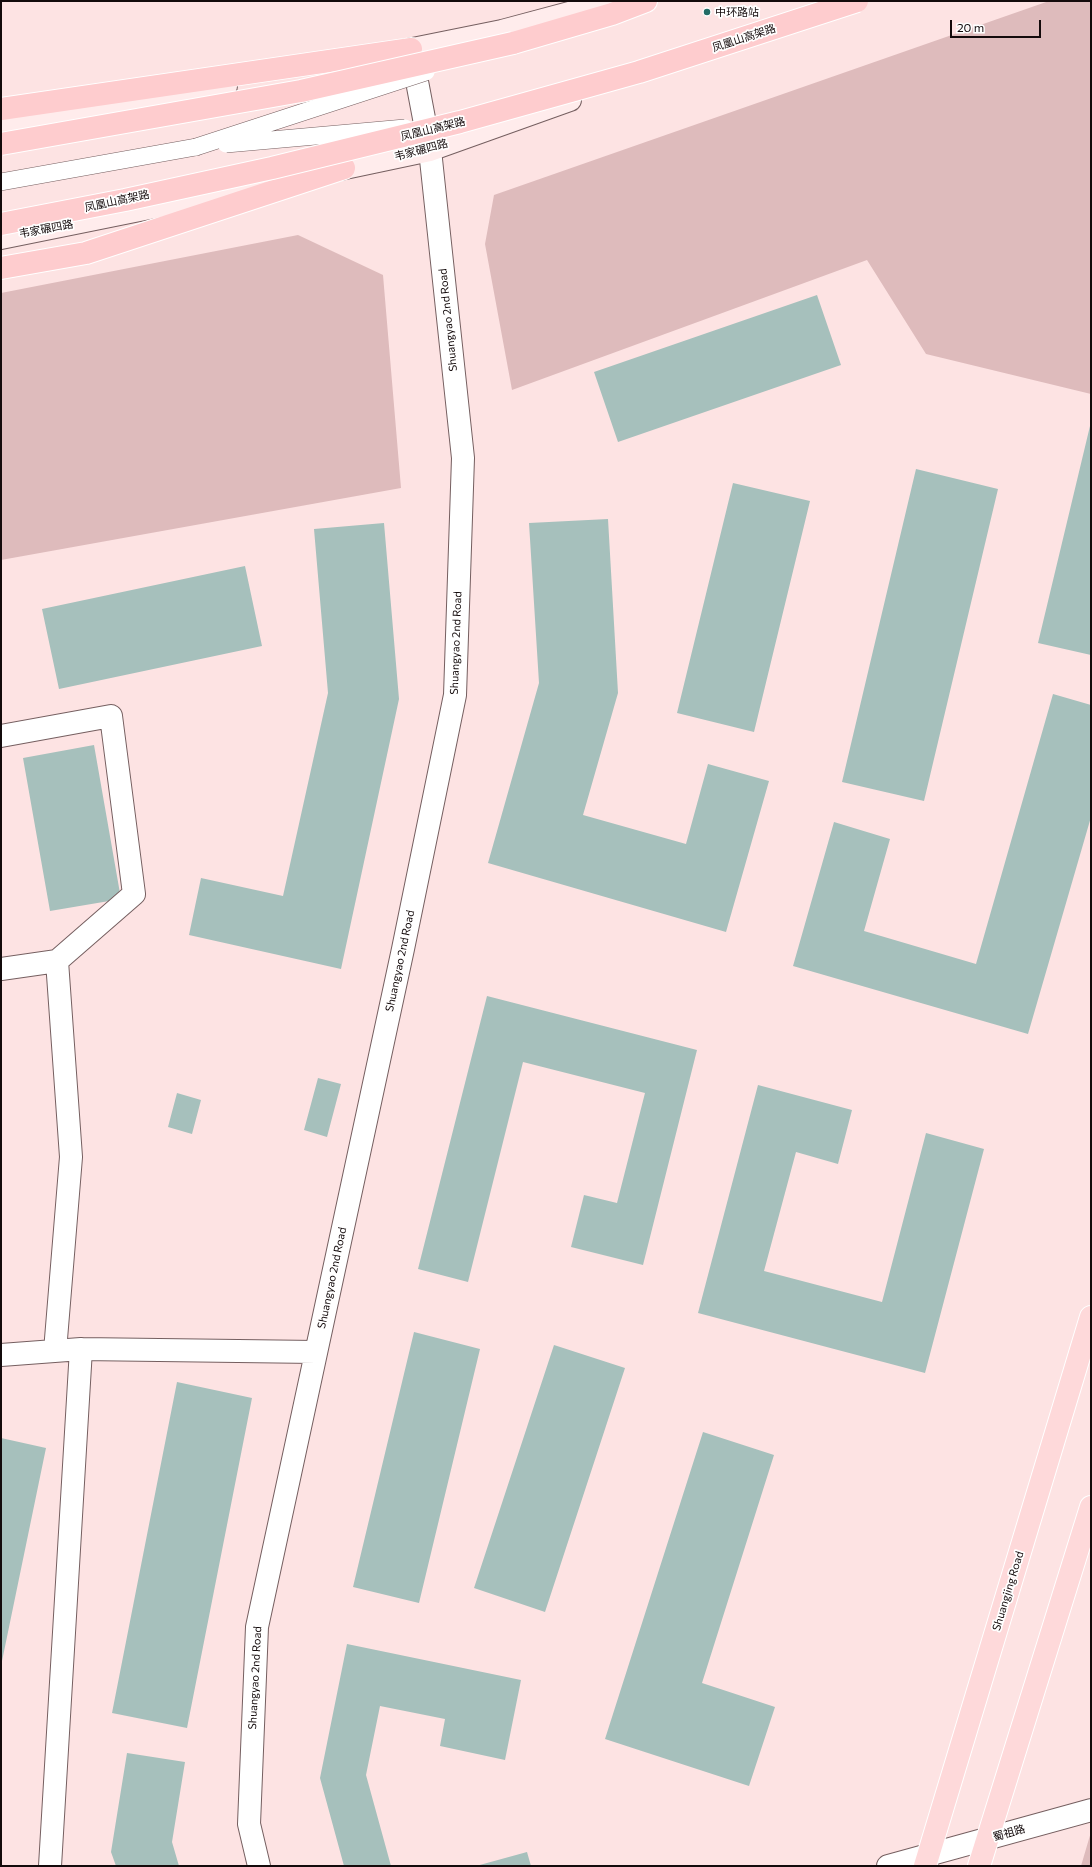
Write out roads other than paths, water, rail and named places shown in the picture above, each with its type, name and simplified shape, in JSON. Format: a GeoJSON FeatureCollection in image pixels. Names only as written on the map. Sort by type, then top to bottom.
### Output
{"type":"FeatureCollection","features":[{"type":"Feature","properties":{"kind":"highway"},"geometry":{"type":"LineString","coordinates":[[1,144],[301,91],[513,44],[612,14],[646,1]]}},
{"type":"Feature","properties":{"kind":"highway","name":"凤凰山高架路"},"geometry":{"type":"LineString","coordinates":[[1,224],[125,200],[272,168],[460,122],[639,72],[857,1]]}},
{"type":"Feature","properties":{"kind":"highway"},"geometry":{"type":"LineString","coordinates":[[1,108],[411,49]]}},
{"type":"Feature","properties":{"kind":"highway"},"geometry":{"type":"LineString","coordinates":[[1,268],[86,253],[344,168]]}},
{"type":"Feature","properties":{"kind":"main road"},"geometry":{"type":"LineString","coordinates":[[1,130],[502,31],[614,1]]}},
{"type":"Feature","properties":{"kind":"main road","name":"韦家碾四路"},"geometry":{"type":"LineString","coordinates":[[1,238],[430,150],[526,117],[824,1]]}},
{"type":"Feature","properties":{"kind":"main road","name":"Shuangjing Road"},"geometry":{"type":"LineString","coordinates":[[926,1861],[1091,1317]]}},
{"type":"Feature","properties":{"kind":"main road"},"geometry":{"type":"LineString","coordinates":[[979,1866],[1091,1506]]}},
{"type":"Feature","properties":{"kind":"street","name":"Shuangyao 2nd Road"},"geometry":{"type":"LineString","coordinates":[[259,1866],[249,1824],[257,1627],[403,949],[455,695],[463,458],[430,150],[411,49]]}},
{"type":"Feature","properties":{"kind":"street"},"geometry":{"type":"LineString","coordinates":[[1,736],[112,716],[134,894],[57,961],[1,969]]}},
{"type":"Feature","properties":{"kind":"street"},"geometry":{"type":"LineString","coordinates":[[55,1350],[71,1157],[57,961]]}},
{"type":"Feature","properties":{"kind":"street"},"geometry":{"type":"LineString","coordinates":[[50,1866],[81,1349]]}},
{"type":"Feature","properties":{"kind":"street"},"geometry":{"type":"LineString","coordinates":[[1,1355],[81,1349],[316,1352]]}},
{"type":"Feature","properties":{"kind":"street","name":"蜀祖路"},"geometry":{"type":"LineString","coordinates":[[888,1866],[926,1861],[986,1840],[1091,1810]]}},
{"type":"Feature","properties":{"kind":"lane"},"geometry":{"type":"LineString","coordinates":[[196,147],[513,44]]}},
{"type":"Feature","properties":{"kind":"lane"},"geometry":{"type":"LineString","coordinates":[[1,182],[196,147],[460,122]]}},
{"type":"Feature","properties":{"kind":"place","name":"中环路站"},"geometry":{"type":"Point","coordinates":[707,12]}}]}
